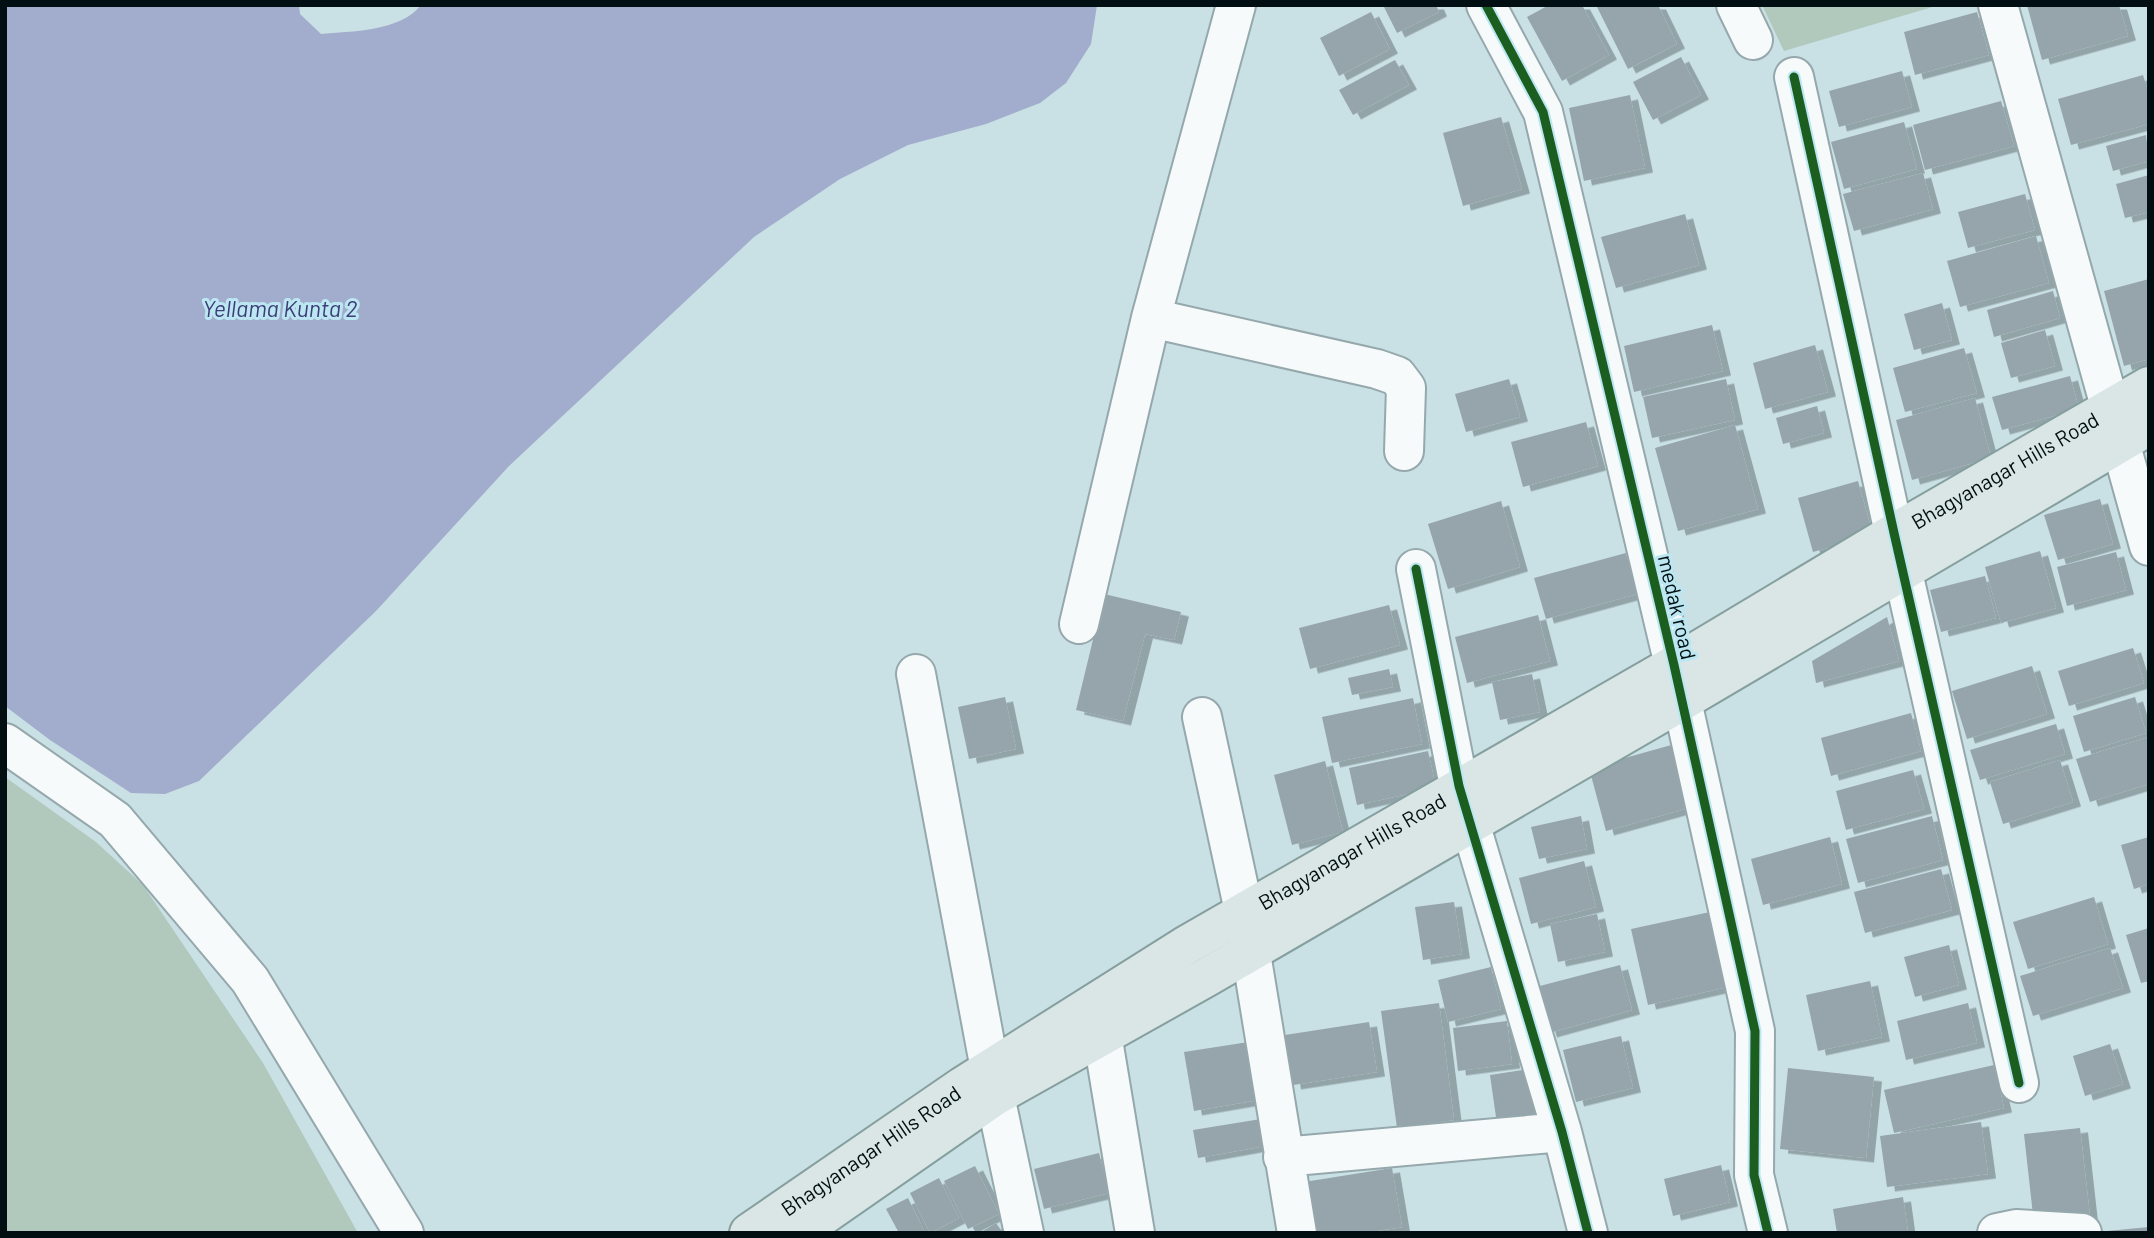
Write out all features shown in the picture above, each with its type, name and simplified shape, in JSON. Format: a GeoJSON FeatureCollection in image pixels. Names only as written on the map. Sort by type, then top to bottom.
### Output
{"type":"FeatureCollection","features":[{"type":"Feature","properties":{"kind":"main road","name":"Bhagyanagar Hills Road"},"geometry":{"type":"LineString","coordinates":[[798,1233],[992,1082],[1102,1034],[1903,572],[2127,426],[2149,386]]}},
{"type":"Feature","properties":{"kind":"main road","name":"Bhagyanagar Hills Road"},"geometry":{"type":"LineString","coordinates":[[748,1233],[992,1082],[1244,911],[1674,665],[1894,533],[2127,426]]}},
{"type":"Feature","properties":{"kind":"street"},"geometry":{"type":"LineString","coordinates":[[1079,624],[1151,318],[1236,5]]}},
{"type":"Feature","properties":{"kind":"street","name":"medak road"},"geometry":{"type":"LineString","coordinates":[[1486,5],[1543,112],[1674,665],[1755,1031],[1754,1175],[1768,1233]]}},
{"type":"Feature","properties":{"kind":"street"},"geometry":{"type":"LineString","coordinates":[[1736,5],[1753,40]]}},
{"type":"Feature","properties":{"kind":"street"},"geometry":{"type":"LineString","coordinates":[[1998,5],[2127,426],[2149,545]]}},
{"type":"Feature","properties":{"kind":"street"},"geometry":{"type":"LineString","coordinates":[[1794,77],[2019,1083]]}},
{"type":"Feature","properties":{"kind":"street"},"geometry":{"type":"LineString","coordinates":[[1151,318],[1377,369],[1397,376],[1406,388],[1404,451]]}},
{"type":"Feature","properties":{"kind":"street"},"geometry":{"type":"LineString","coordinates":[[1416,569],[1460,786],[1562,1132],[1588,1233]]}},
{"type":"Feature","properties":{"kind":"street"},"geometry":{"type":"LineString","coordinates":[[916,674],[992,1082],[1024,1233]]}},
{"type":"Feature","properties":{"kind":"street"},"geometry":{"type":"LineString","coordinates":[[1202,717],[1244,911],[1297,1233]]}},
{"type":"Feature","properties":{"kind":"street"},"geometry":{"type":"LineString","coordinates":[[5,743],[114,820],[250,981],[404,1233]]}},
{"type":"Feature","properties":{"kind":"street"},"geometry":{"type":"LineString","coordinates":[[1102,1034],[1135,1233]]}},
{"type":"Feature","properties":{"kind":"street"},"geometry":{"type":"LineString","coordinates":[[1283,1157],[1562,1132]]}},
{"type":"Feature","properties":{"kind":"street"},"geometry":{"type":"LineString","coordinates":[[1997,1233],[2016,1229],[2082,1233]]}},
{"type":"Feature","properties":{"kind":"green space"},"geometry":{"type":"Polygon","coordinates":[[[1762,5],[1939,5],[1784,51],[1762,5]]]}},
{"type":"Feature","properties":{"kind":"green space"},"geometry":{"type":"Polygon","coordinates":[[[5,777],[96,842],[143,885],[263,1063],[358,1233],[5,1233],[5,777]]]}},
{"type":"Feature","properties":{"kind":"water","name":"Yellama Kunta 2"},"geometry":{"type":"Polygon","coordinates":[[[5,5],[299,5],[300,14],[321,34],[360,31],[388,25],[412,14],[421,5],[1097,5],[1091,44],[1066,83],[1040,103],[986,124],[908,145],[840,179],[754,237],[509,466],[376,611],[199,781],[165,794],[131,793],[50,740],[5,706],[5,5]]]}},
{"type":"Feature","properties":{"kind":"building"},"geometry":{"type":"Polygon","coordinates":[[[1383,5],[1436,5],[1439,12],[1397,33],[1383,5]]]}},
{"type":"Feature","properties":{"kind":"building"},"geometry":{"type":"Polygon","coordinates":[[[1549,5],[1582,5],[1609,55],[1562,81],[1527,17],[1549,5]]]}},
{"type":"Feature","properties":{"kind":"building"},"geometry":{"type":"Polygon","coordinates":[[[1596,5],[1658,5],[1677,44],[1628,69],[1596,5]]]}},
{"type":"Feature","properties":{"kind":"building"},"geometry":{"type":"Polygon","coordinates":[[[2027,5],[2119,5],[2128,36],[2042,60],[2027,5]]]}},
{"type":"Feature","properties":{"kind":"building"},"geometry":{"type":"Polygon","coordinates":[[[1371,12],[1390,49],[1339,76],[1320,38],[1371,12]]]}},
{"type":"Feature","properties":{"kind":"building"},"geometry":{"type":"Polygon","coordinates":[[[1977,12],[1989,55],[1915,75],[1904,32],[1977,12]]]}},
{"type":"Feature","properties":{"kind":"building"},"geometry":{"type":"Polygon","coordinates":[[[1681,57],[1701,95],[1653,120],[1633,82],[1681,57]]]}},
{"type":"Feature","properties":{"kind":"building"},"geometry":{"type":"Polygon","coordinates":[[[1395,60],[1409,85],[1353,115],[1339,90],[1395,60]]]}},
{"type":"Feature","properties":{"kind":"building"},"geometry":{"type":"Polygon","coordinates":[[[1902,71],[1912,107],[1839,127],[1829,91],[1902,71]]]}},
{"type":"Feature","properties":{"kind":"building"},"geometry":{"type":"Polygon","coordinates":[[[2143,75],[2149,95],[2149,124],[2071,145],[2058,99],[2143,75]]]}},
{"type":"Feature","properties":{"kind":"building"},"geometry":{"type":"Polygon","coordinates":[[[1630,95],[1645,168],[1584,181],[1569,108],[1630,95]]]}},
{"type":"Feature","properties":{"kind":"building"},"geometry":{"type":"Polygon","coordinates":[[[2001,101],[2014,146],[1925,170],[1913,125],[2001,101]]]}},
{"type":"Feature","properties":{"kind":"building"},"geometry":{"type":"Polygon","coordinates":[[[1501,117],[1522,189],[1463,206],[1443,133],[1501,117]]]}},
{"type":"Feature","properties":{"kind":"building"},"geometry":{"type":"Polygon","coordinates":[[[1904,122],[1917,169],[1844,189],[1831,142],[1904,122]]]}},
{"type":"Feature","properties":{"kind":"building"},"geometry":{"type":"Polygon","coordinates":[[[2146,135],[2149,161],[2113,171],[2106,146],[2146,135]]]}},
{"type":"Feature","properties":{"kind":"building"},"geometry":{"type":"Polygon","coordinates":[[[1923,173],[1933,209],[1854,231],[1843,194],[1923,173]]]}},
{"type":"Feature","properties":{"kind":"building"},"geometry":{"type":"Polygon","coordinates":[[[2149,175],[2149,212],[2125,218],[2116,184],[2149,175]]]}},
{"type":"Feature","properties":{"kind":"building"},"geometry":{"type":"Polygon","coordinates":[[[2025,194],[2035,230],[1968,248],[1958,212],[2025,194]]]}},
{"type":"Feature","properties":{"kind":"building"},"geometry":{"type":"Polygon","coordinates":[[[1685,214],[1699,265],[1616,288],[1601,237],[1685,214]]]}},
{"type":"Feature","properties":{"kind":"building"},"geometry":{"type":"Polygon","coordinates":[[[2036,236],[2049,283],[1960,307],[1947,261],[2036,236]]]}},
{"type":"Feature","properties":{"kind":"building"},"geometry":{"type":"Polygon","coordinates":[[[2149,279],[2149,359],[2124,366],[2104,291],[2149,279]]]}},
{"type":"Feature","properties":{"kind":"building"},"geometry":{"type":"Polygon","coordinates":[[[2053,291],[2060,318],[1994,337],[1987,310],[2053,291]]]}},
{"type":"Feature","properties":{"kind":"building"},"geometry":{"type":"Polygon","coordinates":[[[1942,303],[1952,340],[1914,350],[1904,314],[1942,303]]]}},
{"type":"Feature","properties":{"kind":"building"},"geometry":{"type":"Polygon","coordinates":[[[1712,325],[1723,371],[1634,392],[1624,346],[1712,325]]]}},
{"type":"Feature","properties":{"kind":"building"},"geometry":{"type":"Polygon","coordinates":[[[2045,330],[2055,366],[2011,378],[2001,343],[2045,330]]]}},
{"type":"Feature","properties":{"kind":"building"},"geometry":{"type":"Polygon","coordinates":[[[1815,345],[1828,392],[1765,409],[1753,363],[1815,345]]]}},
{"type":"Feature","properties":{"kind":"building"},"geometry":{"type":"Polygon","coordinates":[[[1964,348],[1977,393],[1905,412],[1893,368],[1964,348]]]}},
{"type":"Feature","properties":{"kind":"building"},"geometry":{"type":"Polygon","coordinates":[[[2070,376],[2079,409],[2002,430],[1992,397],[2070,376]]]}},
{"type":"Feature","properties":{"kind":"building"},"geometry":{"type":"Polygon","coordinates":[[[1509,379],[1520,417],[1466,432],[1455,394],[1509,379]]]}},
{"type":"Feature","properties":{"kind":"building"},"geometry":{"type":"Polygon","coordinates":[[[1726,379],[1735,420],[1652,438],[1643,397],[1726,379]]]}},
{"type":"Feature","properties":{"kind":"building"},"geometry":{"type":"Polygon","coordinates":[[[1975,398],[1991,458],[1912,480],[1896,420],[1975,398]]]}},
{"type":"Feature","properties":{"kind":"building"},"geometry":{"type":"Polygon","coordinates":[[[1817,406],[1824,433],[1783,444],[1776,418],[1817,406]]]}},
{"type":"Feature","properties":{"kind":"building"},"geometry":{"type":"Polygon","coordinates":[[[1586,422],[1598,466],[1523,487],[1511,442],[1586,422]]]}},
{"type":"Feature","properties":{"kind":"building"},"geometry":{"type":"Polygon","coordinates":[[[1735,425],[1758,509],[1678,531],[1655,448],[1735,425]]]}},
{"type":"Feature","properties":{"kind":"building"},"geometry":{"type":"Polygon","coordinates":[[[1858,481],[1873,535],[1813,552],[1798,498],[1858,481]]]}},
{"type":"Feature","properties":{"kind":"building"},"geometry":{"type":"Polygon","coordinates":[[[2100,499],[2113,544],[2058,560],[2044,515],[2100,499]]]}},
{"type":"Feature","properties":{"kind":"building"},"geometry":{"type":"Polygon","coordinates":[[[1501,501],[1520,567],[1448,589],[1428,524],[1501,501]]]}},
{"type":"Feature","properties":{"kind":"building"},"geometry":{"type":"Polygon","coordinates":[[[2040,551],[2056,608],[2001,623],[1985,567],[2040,551]]]}},
{"type":"Feature","properties":{"kind":"building"},"geometry":{"type":"Polygon","coordinates":[[[2116,552],[2126,590],[2067,606],[2057,567],[2116,552]]]}},
{"type":"Feature","properties":{"kind":"building"},"geometry":{"type":"Polygon","coordinates":[[[1626,553],[1637,594],[1546,619],[1534,578],[1626,553]]]}},
{"type":"Feature","properties":{"kind":"building"},"geometry":{"type":"Polygon","coordinates":[[[1985,576],[1996,618],[1941,632],[1930,590],[1985,576]]]}},
{"type":"Feature","properties":{"kind":"building"},"geometry":{"type":"Polygon","coordinates":[[[1104,594],[1181,612],[1174,640],[1145,634],[1123,721],[1076,710],[1104,594]]]}},
{"type":"Feature","properties":{"kind":"building"},"geometry":{"type":"Polygon","coordinates":[[[1389,605],[1400,645],[1310,669],[1299,628],[1389,605]]]}},
{"type":"Feature","properties":{"kind":"building"},"geometry":{"type":"Polygon","coordinates":[[[1538,615],[1550,661],[1467,683],[1455,637],[1538,615]]]}},
{"type":"Feature","properties":{"kind":"building"},"geometry":{"type":"Polygon","coordinates":[[[1887,617],[1899,661],[1816,683],[1812,661],[1887,617]]]}},
{"type":"Feature","properties":{"kind":"building"},"geometry":{"type":"Polygon","coordinates":[[[2133,648],[2144,683],[2069,706],[2058,671],[2133,648]]]}},
{"type":"Feature","properties":{"kind":"building"},"geometry":{"type":"Polygon","coordinates":[[[2032,666],[2047,714],[1967,739],[1952,691],[2032,666]]]}},
{"type":"Feature","properties":{"kind":"building"},"geometry":{"type":"Polygon","coordinates":[[[1389,669],[1393,687],[1352,695],[1348,678],[1389,669]]]}},
{"type":"Feature","properties":{"kind":"building"},"geometry":{"type":"Polygon","coordinates":[[[1532,674],[1540,712],[1500,720],[1492,682],[1532,674]]]}},
{"type":"Feature","properties":{"kind":"building"},"geometry":{"type":"Polygon","coordinates":[[[1005,697],[1016,749],[969,759],[958,707],[1005,697]]]}},
{"type":"Feature","properties":{"kind":"building"},"geometry":{"type":"Polygon","coordinates":[[[2135,697],[2146,733],[2084,752],[2073,716],[2135,697]]]}},
{"type":"Feature","properties":{"kind":"building"},"geometry":{"type":"Polygon","coordinates":[[[1413,698],[1422,744],[1332,763],[1322,717],[1413,698]]]}},
{"type":"Feature","properties":{"kind":"building"},"geometry":{"type":"Polygon","coordinates":[[[1911,713],[1921,751],[1831,776],[1821,738],[1911,713]]]}},
{"type":"Feature","properties":{"kind":"building"},"geometry":{"type":"Polygon","coordinates":[[[2056,724],[2065,754],[1980,780],[1970,750],[2056,724]]]}},
{"type":"Feature","properties":{"kind":"building"},"geometry":{"type":"Polygon","coordinates":[[[2149,737],[2149,784],[2090,802],[2076,759],[2149,737]]]}},
{"type":"Feature","properties":{"kind":"building"},"geometry":{"type":"Polygon","coordinates":[[[1675,744],[1692,807],[1606,831],[1589,768],[1675,744]]]}},
{"type":"Feature","properties":{"kind":"building"},"geometry":{"type":"Polygon","coordinates":[[[1428,751],[1436,788],[1357,805],[1349,768],[1428,751]]]}},
{"type":"Feature","properties":{"kind":"building"},"geometry":{"type":"Polygon","coordinates":[[[2060,760],[2073,802],[2003,824],[1990,782],[2060,760]]]}},
{"type":"Feature","properties":{"kind":"building"},"geometry":{"type":"Polygon","coordinates":[[[1325,761],[1343,832],[1292,845],[1274,775],[1325,761]]]}},
{"type":"Feature","properties":{"kind":"building"},"geometry":{"type":"Polygon","coordinates":[[[1913,770],[1924,809],[1846,830],[1836,791],[1913,770]]]}},
{"type":"Feature","properties":{"kind":"building"},"geometry":{"type":"Polygon","coordinates":[[[1581,816],[1587,849],[1539,859],[1531,827],[1581,816]]]}},
{"type":"Feature","properties":{"kind":"building"},"geometry":{"type":"Polygon","coordinates":[[[1932,816],[1943,860],[1858,883],[1846,839],[1932,816]]]}},
{"type":"Feature","properties":{"kind":"building"},"geometry":{"type":"Polygon","coordinates":[[[1830,837],[1842,884],[1763,905],[1751,859],[1830,837]]]}},
{"type":"Feature","properties":{"kind":"building"},"geometry":{"type":"Polygon","coordinates":[[[2149,837],[2149,884],[2134,889],[2121,845],[2149,837]]]}},
{"type":"Feature","properties":{"kind":"building"},"geometry":{"type":"Polygon","coordinates":[[[1584,861],[1596,907],[1531,924],[1519,878],[1584,861]]]}},
{"type":"Feature","properties":{"kind":"building"},"geometry":{"type":"Polygon","coordinates":[[[1941,869],[1952,910],[1865,933],[1854,892],[1941,869]]]}},
{"type":"Feature","properties":{"kind":"building"},"geometry":{"type":"Polygon","coordinates":[[[2094,897],[2108,944],[2028,969],[2013,922],[2094,897]]]}},
{"type":"Feature","properties":{"kind":"building"},"geometry":{"type":"Polygon","coordinates":[[[1454,902],[1462,954],[1423,960],[1415,907],[1454,902]]]}},
{"type":"Feature","properties":{"kind":"building"},"geometry":{"type":"Polygon","coordinates":[[[1710,912],[1727,987],[1648,1005],[1631,929],[1710,912]]]}},
{"type":"Feature","properties":{"kind":"building"},"geometry":{"type":"Polygon","coordinates":[[[1597,914],[1605,952],[1558,962],[1550,924],[1597,914]]]}},
{"type":"Feature","properties":{"kind":"building"},"geometry":{"type":"Polygon","coordinates":[[[2149,928],[2149,981],[2141,983],[2126,935],[2149,928]]]}},
{"type":"Feature","properties":{"kind":"building"},"geometry":{"type":"Polygon","coordinates":[[[1949,945],[1959,985],[1915,997],[1904,957],[1949,945]]]}},
{"type":"Feature","properties":{"kind":"building"},"geometry":{"type":"Polygon","coordinates":[[[2110,948],[2123,988],[2033,1016],[2020,976],[2110,948]]]}},
{"type":"Feature","properties":{"kind":"building"},"geometry":{"type":"Polygon","coordinates":[[[1620,965],[1632,1010],[1549,1033],[1536,987],[1620,965]]]}},
{"type":"Feature","properties":{"kind":"building"},"geometry":{"type":"Polygon","coordinates":[[[1491,967],[1501,1009],[1448,1022],[1438,980],[1491,967]]]}},
{"type":"Feature","properties":{"kind":"building"},"geometry":{"type":"Polygon","coordinates":[[[1870,981],[1882,1037],[1818,1051],[1806,995],[1870,981]]]}},
{"type":"Feature","properties":{"kind":"building"},"geometry":{"type":"Polygon","coordinates":[[[1439,1003],[1454,1120],[1397,1128],[1381,1011],[1439,1003]]]}},
{"type":"Feature","properties":{"kind":"building"},"geometry":{"type":"Polygon","coordinates":[[[1968,1003],[1977,1043],[1906,1060],[1897,1021],[1968,1003]]]}},
{"type":"Feature","properties":{"kind":"building"},"geometry":{"type":"Polygon","coordinates":[[[1507,1021],[1512,1064],[1458,1071],[1453,1028],[1507,1021]]]}},
{"type":"Feature","properties":{"kind":"building"},"geometry":{"type":"Polygon","coordinates":[[[1369,1022],[1377,1072],[1293,1085],[1285,1035],[1369,1022]]]}},
{"type":"Feature","properties":{"kind":"building"},"geometry":{"type":"Polygon","coordinates":[[[1621,1036],[1633,1088],[1576,1102],[1563,1050],[1621,1036]]]}},
{"type":"Feature","properties":{"kind":"building"},"geometry":{"type":"Polygon","coordinates":[[[1255,1041],[1264,1099],[1194,1111],[1184,1052],[1255,1041]]]}},
{"type":"Feature","properties":{"kind":"building"},"geometry":{"type":"Polygon","coordinates":[[[2110,1044],[2123,1084],[2085,1096],[2073,1056],[2110,1044]]]}},
{"type":"Feature","properties":{"kind":"building"},"geometry":{"type":"Polygon","coordinates":[[[1994,1065],[2004,1108],[1894,1133],[1884,1090],[1994,1065]]]}},
{"type":"Feature","properties":{"kind":"building"},"geometry":{"type":"Polygon","coordinates":[[[1535,1068],[1544,1123],[1498,1131],[1490,1075],[1535,1068]]]}},
{"type":"Feature","properties":{"kind":"building"},"geometry":{"type":"Polygon","coordinates":[[[1788,1068],[1874,1077],[1866,1158],[1780,1149],[1788,1068]]]}},
{"type":"Feature","properties":{"kind":"building"},"geometry":{"type":"Polygon","coordinates":[[[1261,1119],[1265,1146],[1198,1158],[1193,1130],[1261,1119]]]}},
{"type":"Feature","properties":{"kind":"building"},"geometry":{"type":"Polygon","coordinates":[[[1981,1122],[1988,1174],[1887,1187],[1880,1136],[1981,1122]]]}},
{"type":"Feature","properties":{"kind":"building"},"geometry":{"type":"Polygon","coordinates":[[[2080,1128],[2090,1217],[2034,1224],[2024,1134],[2080,1128]]]}},
{"type":"Feature","properties":{"kind":"building"},"geometry":{"type":"Polygon","coordinates":[[[1099,1153],[1109,1193],[1044,1209],[1034,1169],[1099,1153]]]}},
{"type":"Feature","properties":{"kind":"building"},"geometry":{"type":"Polygon","coordinates":[[[1721,1165],[1730,1202],[1673,1216],[1664,1179],[1721,1165]]]}},
{"type":"Feature","properties":{"kind":"building"},"geometry":{"type":"Polygon","coordinates":[[[975,1166],[999,1214],[968,1229],[944,1181],[975,1166]]]}},
{"type":"Feature","properties":{"kind":"building"},"geometry":{"type":"Polygon","coordinates":[[[1392,1168],[1402,1227],[1364,1233],[1311,1233],[1304,1182],[1392,1168]]]}},
{"type":"Feature","properties":{"kind":"building"},"geometry":{"type":"Polygon","coordinates":[[[939,1178],[959,1218],[930,1233],[910,1193],[939,1178]]]}},
{"type":"Feature","properties":{"kind":"building"},"geometry":{"type":"Polygon","coordinates":[[[1903,1197],[1908,1233],[1837,1233],[1833,1209],[1903,1197]]]}},
{"type":"Feature","properties":{"kind":"building"},"geometry":{"type":"Polygon","coordinates":[[[908,1198],[925,1233],[899,1233],[886,1209],[908,1198]]]}},
{"type":"Feature","properties":{"kind":"building"},"geometry":{"type":"Polygon","coordinates":[[[996,1223],[1003,1233],[980,1233],[996,1223]]]}},
{"type":"Feature","properties":{"kind":"building"},"geometry":{"type":"Polygon","coordinates":[[[2149,1227],[2149,1233],[2107,1233],[2107,1231],[2149,1227]]]}},
{"type":"Feature","properties":{"kind":"cycle path"},"geometry":{"type":"LineString","coordinates":[[1486,5],[1543,112],[1674,665],[1755,1031],[1754,1175],[1768,1233]]}},
{"type":"Feature","properties":{"kind":"cycle path"},"geometry":{"type":"LineString","coordinates":[[1794,77],[2019,1083]]}},
{"type":"Feature","properties":{"kind":"cycle path"},"geometry":{"type":"LineString","coordinates":[[1416,569],[1459,786],[1562,1132],[1588,1233]]}}]}
